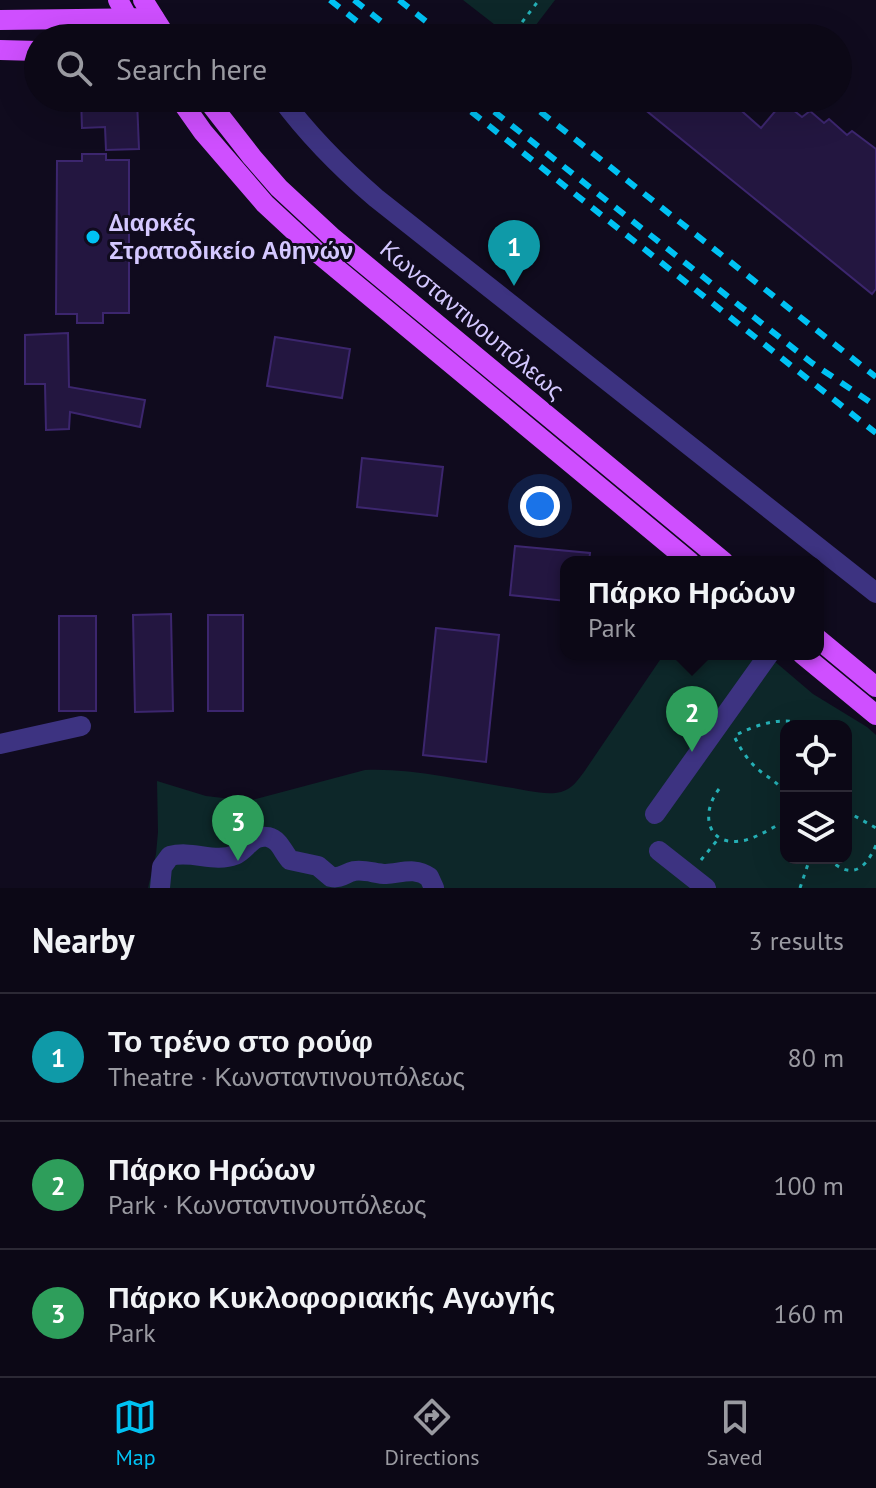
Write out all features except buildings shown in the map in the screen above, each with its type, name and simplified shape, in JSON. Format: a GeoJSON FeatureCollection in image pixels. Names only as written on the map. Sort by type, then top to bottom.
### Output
{"type":"FeatureCollection","features":[{"type":"Feature","properties":{"kind":"main road"},"geometry":{"type":"LineString","coordinates":[[118,0],[132,24]]}},
{"type":"Feature","properties":{"kind":"main road"},"geometry":{"type":"LineString","coordinates":[[0,20],[129,19],[148,9]]}},
{"type":"Feature","properties":{"kind":"main road"},"geometry":{"type":"LineString","coordinates":[[0,50],[24,51]]}},
{"type":"Feature","properties":{"kind":"main road","name":"Κωνσταντινουπόλεως"},"geometry":{"type":"LineString","coordinates":[[189,112],[236,172],[297,234],[683,556]]}},
{"type":"Feature","properties":{"kind":"main road","name":"Κωνσταντινουπόλεως"},"geometry":{"type":"LineString","coordinates":[[217,112],[279,188],[333,238],[717,556]]}},
{"type":"Feature","properties":{"kind":"main road"},"geometry":{"type":"LineString","coordinates":[[824,644],[876,687]]}},
{"type":"Feature","properties":{"kind":"main road"},"geometry":{"type":"LineString","coordinates":[[809,660],[876,715]]}},
{"type":"Feature","properties":{"kind":"street"},"geometry":{"type":"LineString","coordinates":[[292,112],[312,139],[376,198],[876,593]]}},
{"type":"Feature","properties":{"kind":"street"},"geometry":{"type":"LineString","coordinates":[[655,814],[765,660]]}},
{"type":"Feature","properties":{"kind":"street"},"geometry":{"type":"LineString","coordinates":[[0,744],[81,726]]}},
{"type":"Feature","properties":{"kind":"street"},"geometry":{"type":"LineString","coordinates":[[160,888],[162,867],[170,856],[188,853],[218,858],[236,854],[260,837],[278,842],[290,860],[318,866],[331,877],[343,877],[355,871],[386,874],[408,870],[429,877],[434,888]]}},
{"type":"Feature","properties":{"kind":"street"},"geometry":{"type":"LineString","coordinates":[[659,851],[699,883]]}},
{"type":"Feature","properties":{"kind":"path"},"geometry":{"type":"LineString","coordinates":[[521,24],[539,0]]}},
{"type":"Feature","properties":{"kind":"path"},"geometry":{"type":"LineString","coordinates":[[780,722],[758,726],[735,736],[751,763],[780,786]]}},
{"type":"Feature","properties":{"kind":"path"},"geometry":{"type":"LineString","coordinates":[[719,789],[711,803],[708,819],[711,829],[719,837],[745,840],[780,824]]}},
{"type":"Feature","properties":{"kind":"path"},"geometry":{"type":"LineString","coordinates":[[852,814],[876,828]]}},
{"type":"Feature","properties":{"kind":"path"},"geometry":{"type":"LineString","coordinates":[[699,883],[699,862],[719,837]]}},
{"type":"Feature","properties":{"kind":"path"},"geometry":{"type":"LineString","coordinates":[[835,864],[852,871],[859,868],[868,860],[876,845]]}},
{"type":"Feature","properties":{"kind":"path"},"geometry":{"type":"LineString","coordinates":[[800,888],[808,864]]}},
{"type":"Feature","properties":{"kind":"green space"},"geometry":{"type":"Polygon","coordinates":[[[463,0],[555,0],[537,24],[494,24],[463,0]]]}},
{"type":"Feature","properties":{"kind":"green space"},"geometry":{"type":"Polygon","coordinates":[[[660,660],[773,660],[813,694],[876,735],[876,888],[148,888],[158,832],[157,781],[206,796],[248,801],[365,770],[418,773],[534,792],[568,789],[584,772],[660,660]]]}},
{"type":"Feature","properties":{"kind":"railway"},"geometry":{"type":"LineString","coordinates":[[330,0],[360,24]]}},
{"type":"Feature","properties":{"kind":"railway"},"geometry":{"type":"LineString","coordinates":[[354,0],[384,24]]}},
{"type":"Feature","properties":{"kind":"railway"},"geometry":{"type":"LineString","coordinates":[[399,0],[429,24]]}},
{"type":"Feature","properties":{"kind":"railway"},"geometry":{"type":"LineString","coordinates":[[472,112],[876,433]]}},
{"type":"Feature","properties":{"kind":"railway"},"geometry":{"type":"LineString","coordinates":[[495,112],[812,363],[876,406]]}},
{"type":"Feature","properties":{"kind":"railway"},"geometry":{"type":"LineString","coordinates":[[541,112],[876,377]]}},
{"type":"Feature","properties":{"kind":"place","name":"Διαρκές Στρατοδικείο Αθηνών"},"geometry":{"type":"Point","coordinates":[93,237]}},
{"type":"Feature","properties":{"kind":"place","name":"Το τρένο στο ρούφ"},"geometry":{"type":"Point","coordinates":[514,286]}},
{"type":"Feature","properties":{"kind":"place","name":"Πάρκο Ηρώων"},"geometry":{"type":"Point","coordinates":[692,752]}},
{"type":"Feature","properties":{"kind":"place","name":"Πάρκο Κυκλοφοριακής Αγωγής"},"geometry":{"type":"Point","coordinates":[238,861]}}]}
